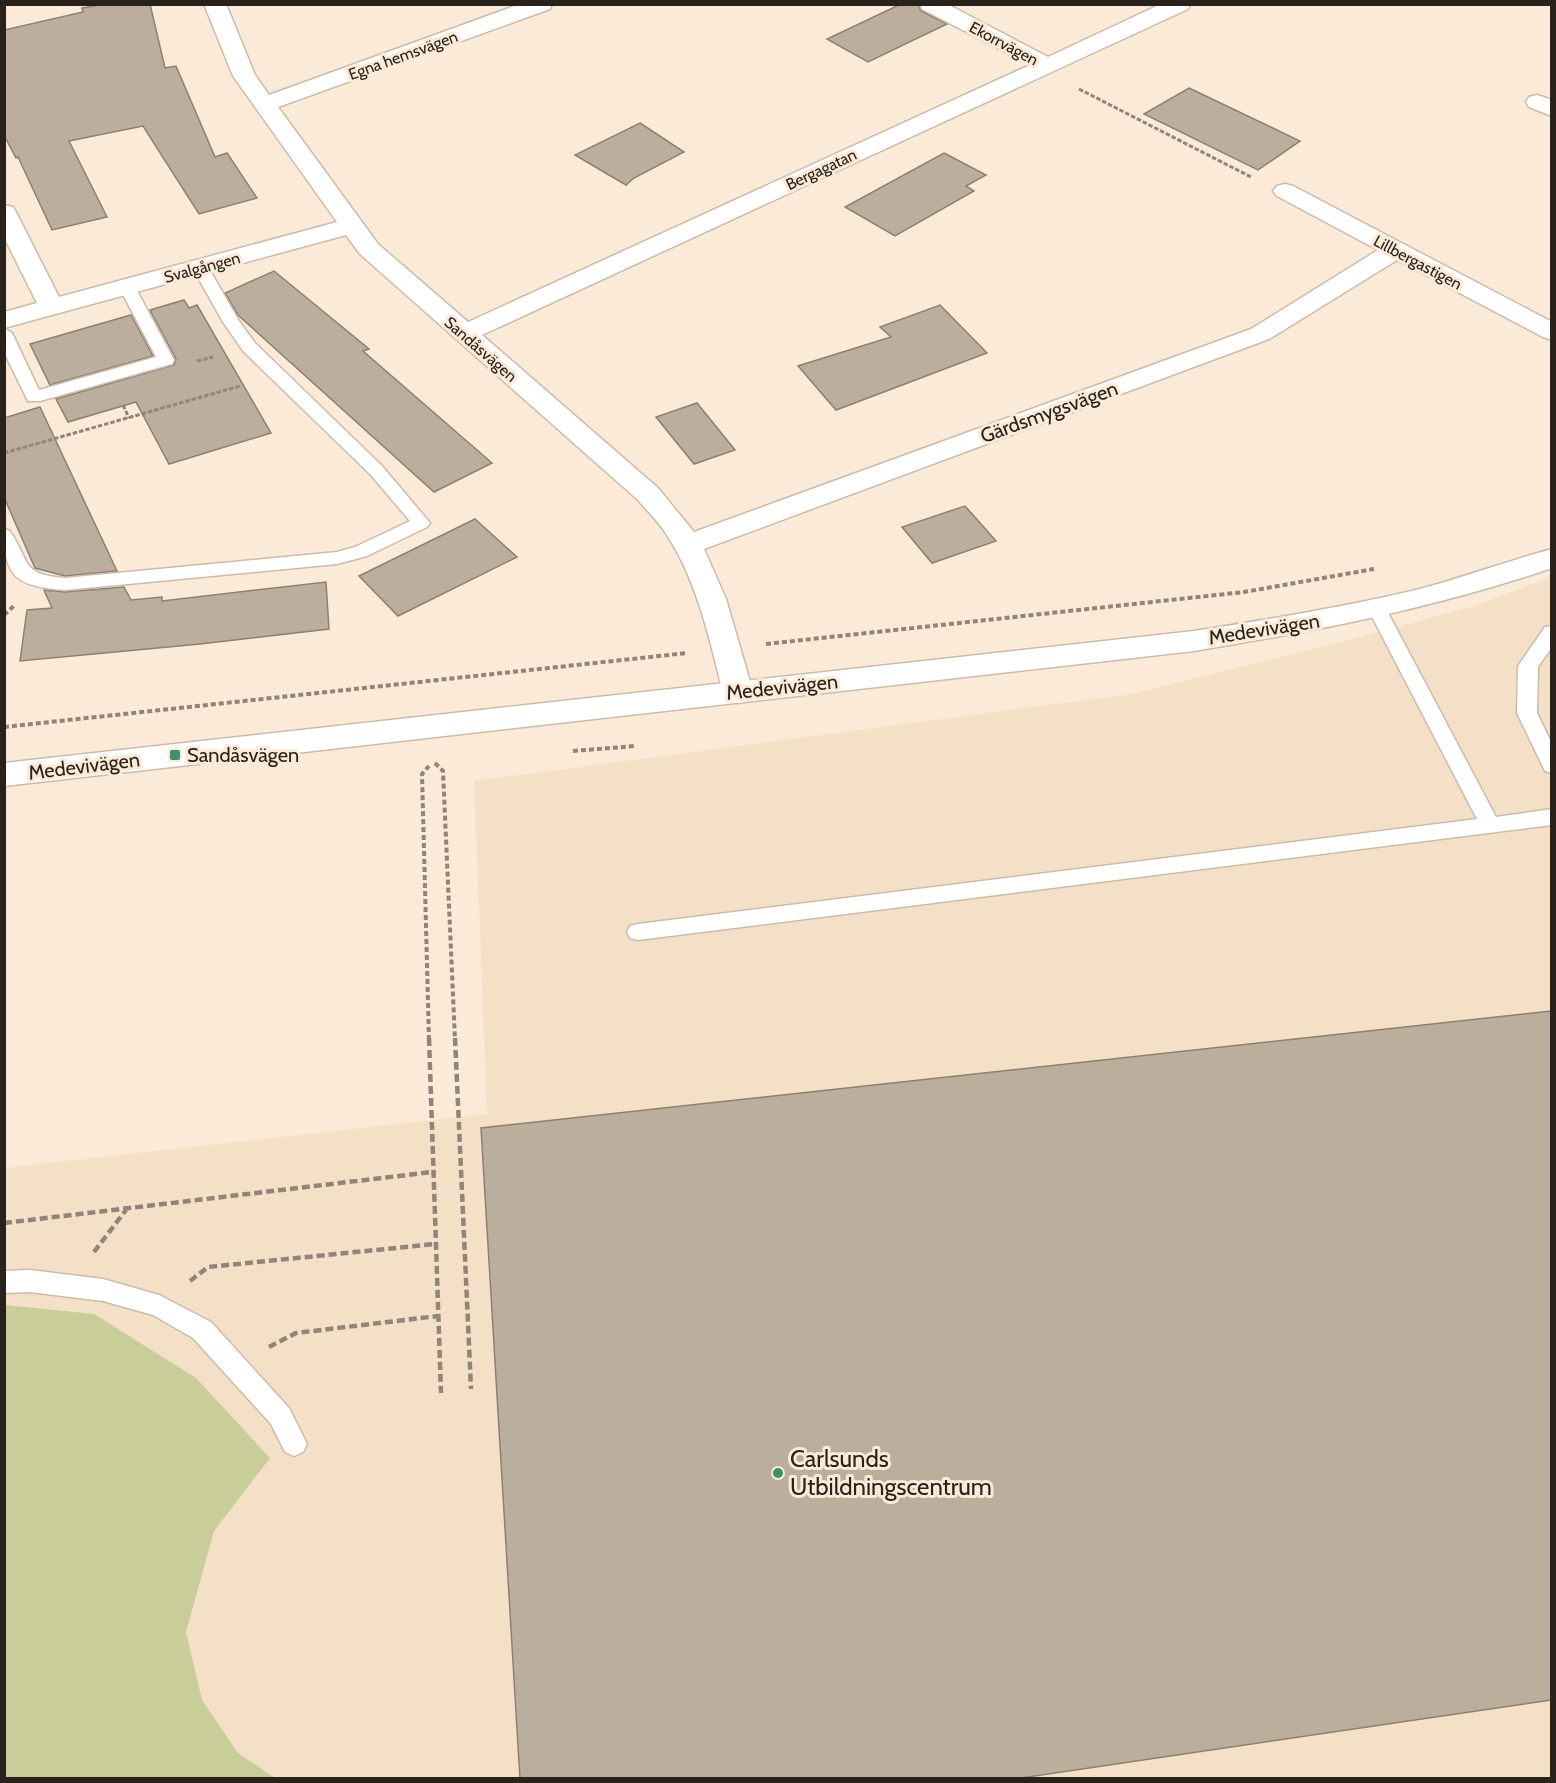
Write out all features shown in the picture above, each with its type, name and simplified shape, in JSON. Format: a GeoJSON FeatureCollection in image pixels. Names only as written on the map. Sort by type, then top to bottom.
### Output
{"type":"FeatureCollection","features":[{"type":"Feature","properties":{"kind":"street","name":"Sandåsvägen"},"geometry":{"type":"LineString","coordinates":[[215,4],[244,76],[369,249],[463,334],[648,494],[673,523],[688,545],[710,596],[738,692]]}},
{"type":"Feature","properties":{"kind":"street","name":"Egna hemsvägen"},"geometry":{"type":"LineString","coordinates":[[263,105],[542,4]]}},
{"type":"Feature","properties":{"kind":"street","name":"Ekorrvägen"},"geometry":{"type":"LineString","coordinates":[[930,4],[1047,65]]}},
{"type":"Feature","properties":{"kind":"street","name":"Bergagatan"},"geometry":{"type":"LineString","coordinates":[[463,334],[1180,4]]}},
{"type":"Feature","properties":{"kind":"street","name":"Lillbergastigen"},"geometry":{"type":"LineString","coordinates":[[1285,191],[1551,332]]}},
{"type":"Feature","properties":{"kind":"street"},"geometry":{"type":"LineString","coordinates":[[4,212],[52,308]]}},
{"type":"Feature","properties":{"kind":"street","name":"Svalgången"},"geometry":{"type":"LineString","coordinates":[[4,320],[351,226]]}},
{"type":"Feature","properties":{"kind":"street","name":"Gärdsmygsvägen"},"geometry":{"type":"LineString","coordinates":[[688,545],[1260,334],[1396,250]]}},
{"type":"Feature","properties":{"kind":"street","name":"Medevivägen"},"geometry":{"type":"LineString","coordinates":[[4,776],[1194,641],[1298,625],[1377,609],[1489,579],[1551,558]]}},
{"type":"Feature","properties":{"kind":"lane"},"geometry":{"type":"LineString","coordinates":[[4,535],[21,573],[38,582],[65,584],[337,558],[361,552],[421,523],[376,470],[249,347],[231,322],[200,267]]}},
{"type":"Feature","properties":{"kind":"lane"},"geometry":{"type":"LineString","coordinates":[[4,333],[34,397],[166,360],[127,287]]}},
{"type":"Feature","properties":{"kind":"lane"},"geometry":{"type":"LineString","coordinates":[[1377,609],[1490,825]]}},
{"type":"Feature","properties":{"kind":"lane"},"geometry":{"type":"LineString","coordinates":[[1551,632],[1528,666],[1527,713],[1551,766]]}},
{"type":"Feature","properties":{"kind":"lane"},"geometry":{"type":"LineString","coordinates":[[638,932],[1551,817]]}},
{"type":"Feature","properties":{"kind":"lane"},"geometry":{"type":"LineString","coordinates":[[4,1282],[30,1281],[103,1290],[159,1306],[202,1330],[280,1416],[294,1444]]}},
{"type":"Feature","properties":{"kind":"path"},"geometry":{"type":"LineString","coordinates":[[1047,65],[1077,88],[1273,188],[1285,191]]}},
{"type":"Feature","properties":{"kind":"path"},"geometry":{"type":"LineString","coordinates":[[166,360],[186,364],[249,347]]}},
{"type":"Feature","properties":{"kind":"path"},"geometry":{"type":"LineString","coordinates":[[4,453],[278,375]]}},
{"type":"Feature","properties":{"kind":"path"},"geometry":{"type":"LineString","coordinates":[[4,727],[1244,592],[1380,568]]}},
{"type":"Feature","properties":{"kind":"path"},"geometry":{"type":"LineString","coordinates":[[441,1393],[432,1172],[422,774],[434,761],[443,771],[471,1389]]}},
{"type":"Feature","properties":{"kind":"path"},"geometry":{"type":"LineString","coordinates":[[4,1223],[432,1172]]}},
{"type":"Feature","properties":{"kind":"path"},"geometry":{"type":"LineString","coordinates":[[68,1286],[126,1210]]}},
{"type":"Feature","properties":{"kind":"path"},"geometry":{"type":"LineString","coordinates":[[159,1306],[208,1267],[435,1244]]}},
{"type":"Feature","properties":{"kind":"path"},"geometry":{"type":"LineString","coordinates":[[234,1365],[296,1333],[438,1316]]}},
{"type":"Feature","properties":{"kind":"shaded area","name":"Carlsunds Utbildningscentrum"},"geometry":{"type":"Polygon","coordinates":[[[1551,577],[1551,1778],[5,1778],[4,1168],[487,1114],[474,781],[1132,694],[1353,639],[1474,606],[1551,577]]]}},
{"type":"Feature","properties":{"kind":"green space"},"geometry":{"type":"Polygon","coordinates":[[[5,1305],[94,1314],[196,1378],[270,1458],[214,1531],[186,1632],[202,1700],[238,1753],[275,1778],[5,1778],[5,1305]]]}},
{"type":"Feature","properties":{"kind":"building"},"geometry":{"type":"Polygon","coordinates":[[[105,4],[150,4],[165,68],[176,66],[215,157],[227,153],[257,198],[199,214],[143,126],[69,141],[107,217],[52,230],[18,157],[16,158],[4,135],[4,30],[83,12],[82,8],[105,4]]]}},
{"type":"Feature","properties":{"kind":"building"},"geometry":{"type":"Polygon","coordinates":[[[901,4],[918,4],[921,11],[947,24],[868,62],[827,39],[901,4]]]}},
{"type":"Feature","properties":{"kind":"building"},"geometry":{"type":"Polygon","coordinates":[[[1189,88],[1300,141],[1258,170],[1144,114],[1189,88]]]}},
{"type":"Feature","properties":{"kind":"building"},"geometry":{"type":"Polygon","coordinates":[[[640,123],[684,152],[634,178],[626,185],[575,155],[640,123]]]}},
{"type":"Feature","properties":{"kind":"building"},"geometry":{"type":"Polygon","coordinates":[[[944,153],[986,175],[966,186],[974,191],[895,236],[845,207],[944,153]]]}},
{"type":"Feature","properties":{"kind":"building"},"geometry":{"type":"Polygon","coordinates":[[[274,271],[369,349],[363,351],[492,463],[434,492],[238,315],[225,293],[274,271]]]}},
{"type":"Feature","properties":{"kind":"building"},"geometry":{"type":"Polygon","coordinates":[[[184,300],[189,308],[197,305],[271,433],[169,464],[136,402],[68,422],[56,399],[174,365],[176,359],[150,310],[184,300]]]}},
{"type":"Feature","properties":{"kind":"building"},"geometry":{"type":"Polygon","coordinates":[[[940,305],[987,353],[836,410],[798,366],[891,337],[880,327],[940,305]]]}},
{"type":"Feature","properties":{"kind":"building"},"geometry":{"type":"Polygon","coordinates":[[[131,315],[153,356],[50,385],[30,344],[131,315]]]}},
{"type":"Feature","properties":{"kind":"building"},"geometry":{"type":"Polygon","coordinates":[[[697,403],[735,450],[694,464],[656,417],[697,403]]]}},
{"type":"Feature","properties":{"kind":"building"},"geometry":{"type":"Polygon","coordinates":[[[40,407],[117,571],[65,576],[35,568],[4,497],[4,418],[40,407]]]}},
{"type":"Feature","properties":{"kind":"building"},"geometry":{"type":"Polygon","coordinates":[[[965,506],[996,541],[932,563],[902,527],[965,506]]]}},
{"type":"Feature","properties":{"kind":"building"},"geometry":{"type":"Polygon","coordinates":[[[475,519],[517,557],[398,616],[359,576],[475,519]]]}},
{"type":"Feature","properties":{"kind":"building"},"geometry":{"type":"Polygon","coordinates":[[[326,582],[329,629],[20,661],[27,610],[52,608],[44,590],[65,592],[124,587],[131,600],[162,597],[162,601],[326,582]]]}},
{"type":"Feature","properties":{"kind":"building","name":"Carlsunds Utbildningscentrum"},"geometry":{"type":"Polygon","coordinates":[[[1551,1011],[1551,1700],[1014,1779],[520,1779],[481,1128],[1551,1011]]]}},
{"type":"Feature","properties":{"kind":"place","name":"Sandåsvägen"},"geometry":{"type":"Point","coordinates":[175,755]}},
{"type":"Feature","properties":{"kind":"place","name":"Carlsunds Utbildningscentrum"},"geometry":{"type":"Point","coordinates":[778,1473]}}]}
